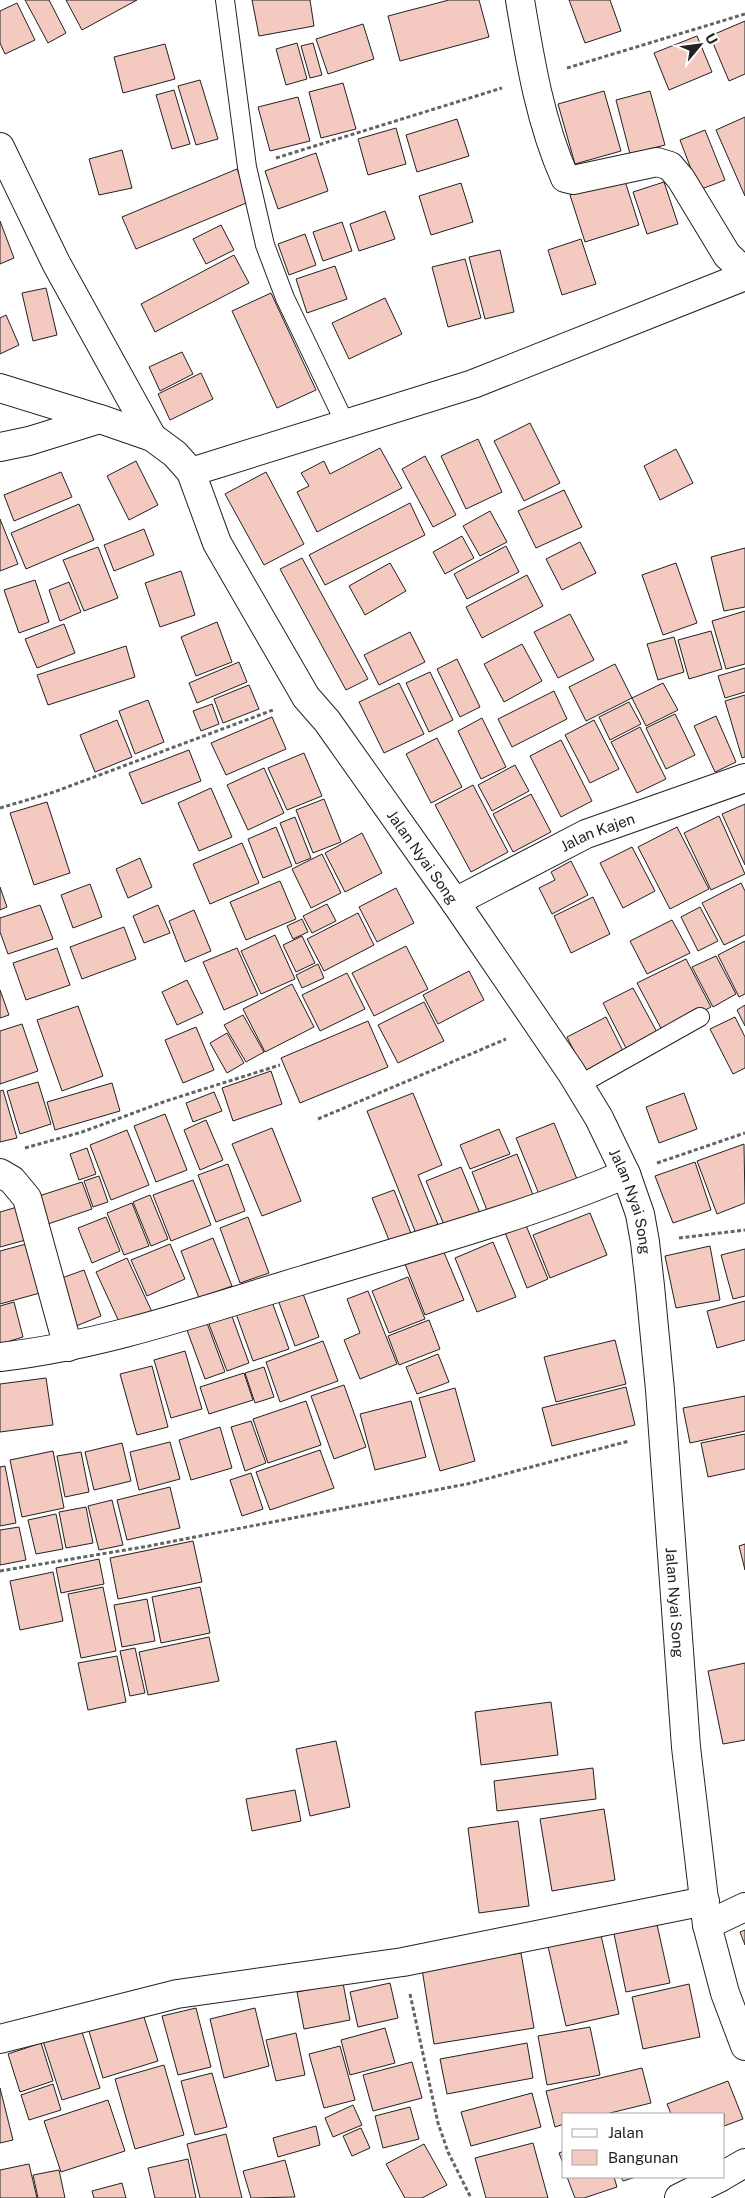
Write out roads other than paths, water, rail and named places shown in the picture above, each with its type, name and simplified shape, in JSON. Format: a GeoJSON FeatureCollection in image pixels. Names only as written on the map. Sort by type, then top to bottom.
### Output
{"type":"FeatureCollection","features":[{"type":"Feature","properties":{"kind":"street"},"geometry":{"type":"LineString","coordinates":[[520,0],[533,79],[556,158],[565,178],[573,180],[657,162],[670,166],[681,179],[727,254],[745,272]]}},
{"type":"Feature","properties":{"kind":"street"},"geometry":{"type":"LineString","coordinates":[[0,147],[56,263],[152,438]]}},
{"type":"Feature","properties":{"kind":"street"},"geometry":{"type":"LineString","coordinates":[[0,388],[100,419],[152,438],[175,454],[191,472],[473,384],[745,276]]}},
{"type":"Feature","properties":{"kind":"street"},"geometry":{"type":"LineString","coordinates":[[0,447],[29,441],[100,419]]}},
{"type":"Feature","properties":{"kind":"street","name":"Jalan Nyai Song"},"geometry":{"type":"LineString","coordinates":[[191,472],[217,543],[306,697],[327,721],[539,1025],[599,1118],[626,1174],[640,1214],[645,1242],[660,1390],[661,1433],[672,1544],[686,1748],[706,1913],[725,1993],[745,2046]]}},
{"type":"Feature","properties":{"kind":"street","name":"Jalan Kajen"},"geometry":{"type":"LineString","coordinates":[[455,902],[586,834],[745,778]]}},
{"type":"Feature","properties":{"kind":"street"},"geometry":{"type":"LineString","coordinates":[[0,1173],[12,1180],[27,1198],[68,1347]]}},
{"type":"Feature","properties":{"kind":"street"},"geometry":{"type":"LineString","coordinates":[[0,1356],[68,1347],[127,1334],[436,1240],[581,1193],[626,1174]]}},
{"type":"Feature","properties":{"kind":"street"},"geometry":{"type":"LineString","coordinates":[[0,2039],[177,1994],[403,1962],[745,1907]]}},
{"type":"Feature","properties":{"kind":"street"},"geometry":{"type":"LineString","coordinates":[[725,2175],[745,2162]]}},
{"type":"Feature","properties":{"kind":"street"},"geometry":{"type":"LineString","coordinates":[[679,2198],[719,2178]]}},
{"type":"Feature","properties":{"kind":"lane"},"geometry":{"type":"LineString","coordinates":[[225,0],[247,167],[265,245],[285,298],[346,425]]}},
{"type":"Feature","properties":{"kind":"lane"},"geometry":{"type":"LineString","coordinates":[[579,1085],[700,1017]]}}]}
